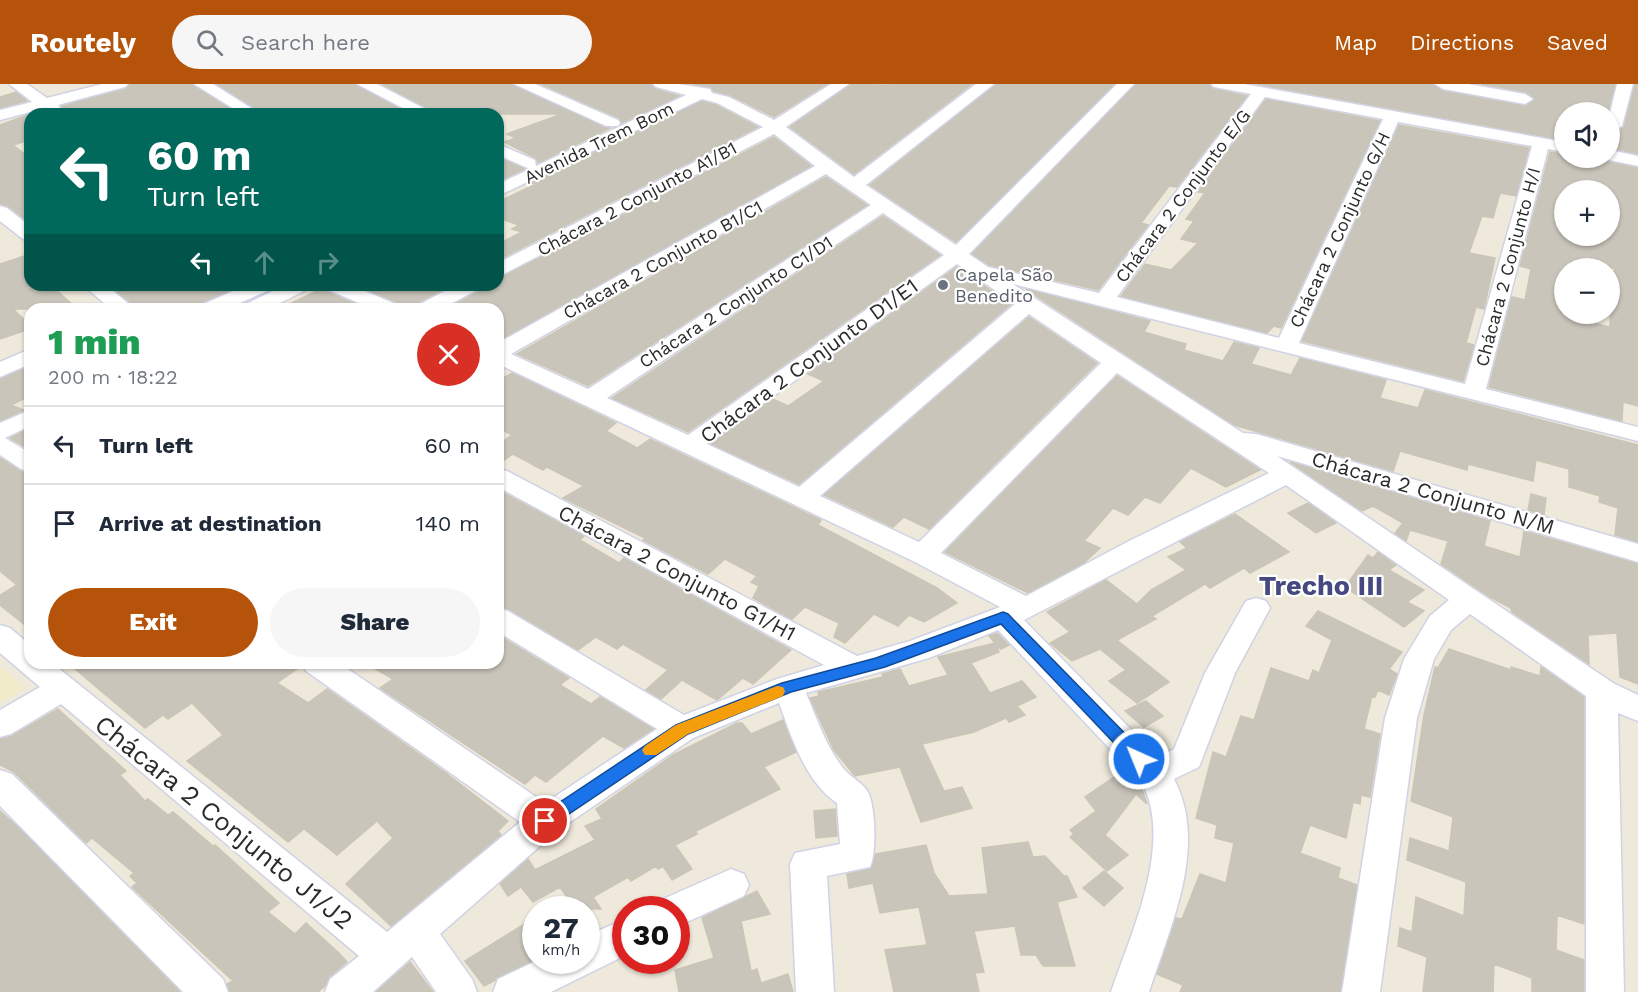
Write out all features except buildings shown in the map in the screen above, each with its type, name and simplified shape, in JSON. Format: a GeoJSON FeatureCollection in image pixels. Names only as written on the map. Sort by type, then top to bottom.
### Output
{"type":"FeatureCollection","features":[{"type":"Feature","properties":{"kind":"street"},"geometry":{"type":"LineString","coordinates":[[17,84],[50,108]]}},
{"type":"Feature","properties":{"kind":"street"},"geometry":{"type":"LineString","coordinates":[[28,108],[120,84]]}},
{"type":"Feature","properties":{"kind":"street"},"geometry":{"type":"LineString","coordinates":[[202,84],[243,108]]}},
{"type":"Feature","properties":{"kind":"street"},"geometry":{"type":"LineString","coordinates":[[365,84],[415,108]]}},
{"type":"Feature","properties":{"kind":"street"},"geometry":{"type":"LineString","coordinates":[[522,84],[612,123]]}},
{"type":"Feature","properties":{"kind":"street"},"geometry":{"type":"LineString","coordinates":[[661,84],[693,90],[741,107],[775,127],[827,167],[1115,362],[1229,434],[1602,691],[1638,709]]}},
{"type":"Feature","properties":{"kind":"street","name":"Avenida Trem Bom"},"geometry":{"type":"LineString","coordinates":[[504,175],[612,123],[693,90],[723,84]]}},
{"type":"Feature","properties":{"kind":"street","name":"Chácara 2 Conjunto A1/B1"},"geometry":{"type":"LineString","coordinates":[[504,268],[775,127],[841,84]]}},
{"type":"Feature","properties":{"kind":"street"},"geometry":{"type":"LineString","coordinates":[[855,185],[986,84]]}},
{"type":"Feature","properties":{"kind":"street","name":"Chácara 2 Conjunto D1/E1"},"geometry":{"type":"LineString","coordinates":[[689,446],[957,255],[1126,84]]}},
{"type":"Feature","properties":{"kind":"street"},"geometry":{"type":"LineString","coordinates":[[1219,84],[1554,145]]}},
{"type":"Feature","properties":{"kind":"street"},"geometry":{"type":"LineString","coordinates":[[1303,99],[1317,84]]}},
{"type":"Feature","properties":{"kind":"street"},"geometry":{"type":"LineString","coordinates":[[1443,84],[1525,99]]}},
{"type":"Feature","properties":{"kind":"street"},"geometry":{"type":"LineString","coordinates":[[1620,102],[1624,84]]}},
{"type":"Feature","properties":{"kind":"street","name":"Avenida Trem Bom"},"geometry":{"type":"LineString","coordinates":[[504,188],[693,90]]}},
{"type":"Feature","properties":{"kind":"street","name":"Chácara 2 Conjunto E/G"},"geometry":{"type":"LineString","coordinates":[[1105,299],[1261,92]]}},
{"type":"Feature","properties":{"kind":"street"},"geometry":{"type":"LineString","coordinates":[[0,115],[24,109]]}},
{"type":"Feature","properties":{"kind":"street","name":"Chácara 2 Conjunto G/H"},"geometry":{"type":"LineString","coordinates":[[1287,345],[1393,115]]}},
{"type":"Feature","properties":{"kind":"street","name":"Chácara 2 Conjunto H/I"},"geometry":{"type":"LineString","coordinates":[[1474,392],[1541,143]]}},
{"type":"Feature","properties":{"kind":"street"},"geometry":{"type":"LineString","coordinates":[[504,152],[529,164]]}},
{"type":"Feature","properties":{"kind":"street"},"geometry":{"type":"LineString","coordinates":[[1620,157],[1638,160]]}},
{"type":"Feature","properties":{"kind":"street","name":"Chácara 2 Conjunto B1/C1"},"geometry":{"type":"LineString","coordinates":[[504,351],[827,167]]}},
{"type":"Feature","properties":{"kind":"street","name":"Chácara 2 Conjunto C1/D1"},"geometry":{"type":"LineString","coordinates":[[589,399],[884,204]]}},
{"type":"Feature","properties":{"kind":"street"},"geometry":{"type":"LineString","coordinates":[[0,212],[24,230]]}},
{"type":"Feature","properties":{"kind":"street"},"geometry":{"type":"LineString","coordinates":[[984,272],[1010,274],[1638,434]]}},
{"type":"Feature","properties":{"kind":"street"},"geometry":{"type":"LineString","coordinates":[[101,291],[116,303]]}},
{"type":"Feature","properties":{"kind":"street"},"geometry":{"type":"LineString","coordinates":[[222,303],[251,291]]}},
{"type":"Feature","properties":{"kind":"street"},"geometry":{"type":"LineString","coordinates":[[264,303],[288,291]]}},
{"type":"Feature","properties":{"kind":"street"},"geometry":{"type":"LineString","coordinates":[[348,291],[376,303]]}},
{"type":"Feature","properties":{"kind":"street"},"geometry":{"type":"LineString","coordinates":[[436,303],[460,291]]}},
{"type":"Feature","properties":{"kind":"street"},"geometry":{"type":"LineString","coordinates":[[801,499],[1029,303]]}},
{"type":"Feature","properties":{"kind":"street"},"geometry":{"type":"LineString","coordinates":[[0,357],[24,356]]}},
{"type":"Feature","properties":{"kind":"street"},"geometry":{"type":"LineString","coordinates":[[504,357],[923,555],[1015,613],[1154,774],[1168,800],[1172,842],[1153,917],[1130,992]]}},
{"type":"Feature","properties":{"kind":"street"},"geometry":{"type":"LineString","coordinates":[[0,370],[24,359]]}},
{"type":"Feature","properties":{"kind":"street"},"geometry":{"type":"LineString","coordinates":[[923,555],[1115,362]]}},
{"type":"Feature","properties":{"kind":"street"},"geometry":{"type":"LineString","coordinates":[[0,432],[24,420]]}},
{"type":"Feature","properties":{"kind":"street","name":"Chácara 2 Conjunto N/M"},"geometry":{"type":"LineString","coordinates":[[1229,434],[1638,553]]}},
{"type":"Feature","properties":{"kind":"street"},"geometry":{"type":"LineString","coordinates":[[0,444],[24,461]]}},
{"type":"Feature","properties":{"kind":"street"},"geometry":{"type":"LineString","coordinates":[[344,992],[545,821],[682,729],[788,687],[918,650],[1015,613],[1139,547],[1286,475]]}},
{"type":"Feature","properties":{"kind":"street","name":"Chácara 2 Conjunto G1/H1"},"geometry":{"type":"LineString","coordinates":[[504,480],[856,669]]}},
{"type":"Feature","properties":{"kind":"street"},"geometry":{"type":"LineString","coordinates":[[1361,992],[1401,718],[1419,659],[1440,623],[1470,598]]}},
{"type":"Feature","properties":{"kind":"street"},"geometry":{"type":"LineString","coordinates":[[1154,774],[1187,758],[1220,673],[1256,608]]}},
{"type":"Feature","properties":{"kind":"street"},"geometry":{"type":"LineString","coordinates":[[504,622],[682,729]]}},
{"type":"Feature","properties":{"kind":"street","name":"Chácara 2 Conjunto J1/J2"},"geometry":{"type":"LineString","coordinates":[[0,636],[24,656]]}},
{"type":"Feature","properties":{"kind":"street","name":"Chácara 2 Conjunto J1/J2"},"geometry":{"type":"LineString","coordinates":[[39,669],[386,955]]}},
{"type":"Feature","properties":{"kind":"street"},"geometry":{"type":"LineString","coordinates":[[326,669],[545,821]]}},
{"type":"Feature","properties":{"kind":"street"},"geometry":{"type":"LineString","coordinates":[[788,687],[820,759],[842,792],[853,796],[858,856],[808,864],[815,992]]}},
{"type":"Feature","properties":{"kind":"street"},"geometry":{"type":"LineString","coordinates":[[0,725],[61,689]]}},
{"type":"Feature","properties":{"kind":"street"},"geometry":{"type":"LineString","coordinates":[[1602,691],[1605,992]]}},
{"type":"Feature","properties":{"kind":"street"},"geometry":{"type":"LineString","coordinates":[[0,784],[209,992]]}},
{"type":"Feature","properties":{"kind":"street"},"geometry":{"type":"LineString","coordinates":[[690,904],[731,885]]}},
{"type":"Feature","properties":{"kind":"street"},"geometry":{"type":"LineString","coordinates":[[416,931],[458,992]]}},
{"type":"Feature","properties":{"kind":"street"},"geometry":{"type":"LineString","coordinates":[[512,992],[549,974]]}},
{"type":"Feature","properties":{"kind":"shaded area"},"geometry":{"type":"Polygon","coordinates":[[[0,666],[25,688],[0,703],[0,666]]]}},
{"type":"Feature","properties":{"kind":"slow traffic"},"geometry":{"type":"LineString","coordinates":[[650,750],[682,729],[777,691]]}},
{"type":"Feature","properties":{"kind":"place","name":"Capela São Benedito"},"geometry":{"type":"Point","coordinates":[943,285]}},
{"type":"Feature","properties":{"kind":"district","name":"Trecho III"},"geometry":{"type":"Point","coordinates":[1321,586]}},
{"type":"Feature","properties":{"kind":"route"},"geometry":{"type":"LineString","coordinates":[[545,821],[682,729],[788,687],[880,663],[1003,617],[1139,759]]}}]}
